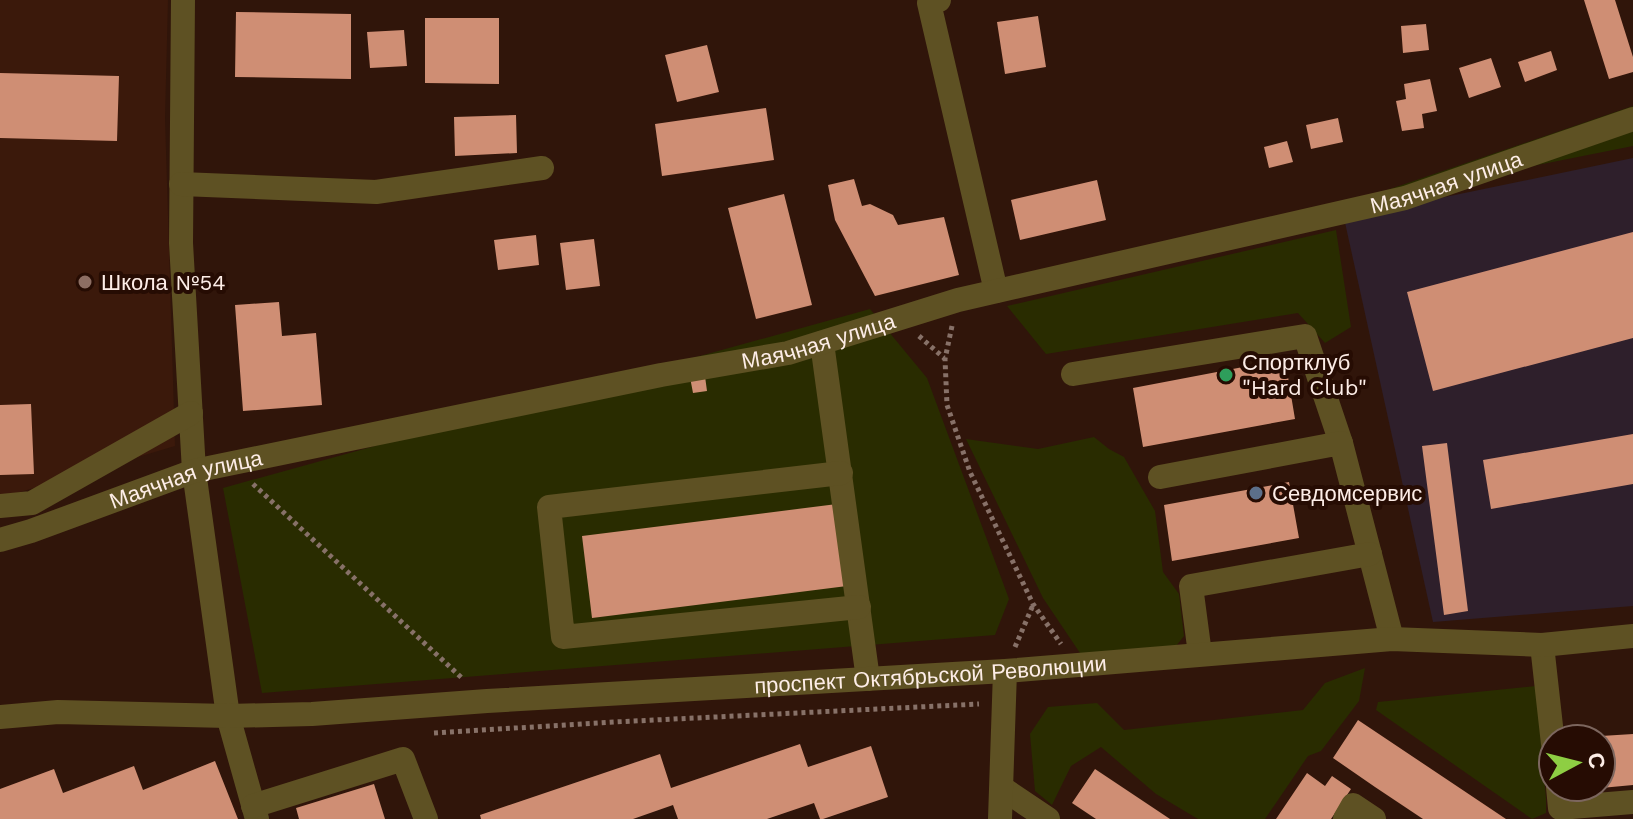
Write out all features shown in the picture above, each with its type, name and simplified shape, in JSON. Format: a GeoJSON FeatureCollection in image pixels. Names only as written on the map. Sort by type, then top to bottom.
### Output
{"type":"FeatureCollection","features":[{"type":"Feature","properties":{"kind":"street"},"geometry":{"type":"LineString","coordinates":[[183,0],[181,243],[194,471],[228,716],[255,812],[403,759],[426,819]]}},
{"type":"Feature","properties":{"kind":"street"},"geometry":{"type":"LineString","coordinates":[[939,0],[929,3],[996,291]]}},
{"type":"Feature","properties":{"kind":"street","name":"Маячная улица"},"geometry":{"type":"LineString","coordinates":[[0,540],[194,471],[661,375],[788,353],[958,300],[1405,198],[1633,119]]}},
{"type":"Feature","properties":{"kind":"street"},"geometry":{"type":"LineString","coordinates":[[181,184],[376,192],[542,168]]}},
{"type":"Feature","properties":{"kind":"street"},"geometry":{"type":"LineString","coordinates":[[1073,374],[1305,336],[1341,443],[1392,639]]}},
{"type":"Feature","properties":{"kind":"street"},"geometry":{"type":"LineString","coordinates":[[822,343],[868,679]]}},
{"type":"Feature","properties":{"kind":"street"},"geometry":{"type":"LineString","coordinates":[[0,506],[32,503],[191,413]]}},
{"type":"Feature","properties":{"kind":"street"},"geometry":{"type":"LineString","coordinates":[[1160,477],[1341,443]]}},
{"type":"Feature","properties":{"kind":"street"},"geometry":{"type":"LineString","coordinates":[[841,473],[549,507],[563,637],[859,607]]}},
{"type":"Feature","properties":{"kind":"street"},"geometry":{"type":"LineString","coordinates":[[1200,654],[1191,586],[1370,554]]}},
{"type":"Feature","properties":{"kind":"street","name":"проспект Октябрьской Революции"},"geometry":{"type":"LineString","coordinates":[[0,717],[58,712],[228,716],[312,714],[1005,671],[1392,639],[1542,645],[1633,636]]}},
{"type":"Feature","properties":{"kind":"street"},"geometry":{"type":"LineString","coordinates":[[1542,645],[1551,723]]}},
{"type":"Feature","properties":{"kind":"street"},"geometry":{"type":"LineString","coordinates":[[1000,819],[1005,671]]}},
{"type":"Feature","properties":{"kind":"street"},"geometry":{"type":"LineString","coordinates":[[1002,788],[1048,819]]}},
{"type":"Feature","properties":{"kind":"street"},"geometry":{"type":"LineString","coordinates":[[1560,803],[1560,808],[1633,802]]}},
{"type":"Feature","properties":{"kind":"street"},"geometry":{"type":"LineString","coordinates":[[1345,819],[1353,805],[1374,819]]}},
{"type":"Feature","properties":{"kind":"path"},"geometry":{"type":"LineString","coordinates":[[958,300],[945,359],[947,405],[970,472],[1033,604],[1075,665]]}},
{"type":"Feature","properties":{"kind":"path"},"geometry":{"type":"LineString","coordinates":[[252,483],[487,701]]}},
{"type":"Feature","properties":{"kind":"path"},"geometry":{"type":"LineString","coordinates":[[1005,671],[1033,604]]}},
{"type":"Feature","properties":{"kind":"path"},"geometry":{"type":"LineString","coordinates":[[426,733],[1004,703]]}},
{"type":"Feature","properties":{"kind":"shaded area","name":"Школа №54"},"geometry":{"type":"Polygon","coordinates":[[[0,0],[168,0],[165,118],[175,446],[0,498],[0,0]]]}},
{"type":"Feature","properties":{"kind":"shaded area"},"geometry":{"type":"Polygon","coordinates":[[[1633,158],[1633,606],[1433,622],[1344,218],[1633,158]]]}},
{"type":"Feature","properties":{"kind":"green space"},"geometry":{"type":"Polygon","coordinates":[[[1633,106],[1633,146],[1352,202],[1633,106]]]}},
{"type":"Feature","properties":{"kind":"green space"},"geometry":{"type":"Polygon","coordinates":[[[1336,230],[1351,327],[1325,343],[1298,313],[1046,354],[1007,306],[1336,230]]]}},
{"type":"Feature","properties":{"kind":"green space"},"geometry":{"type":"Polygon","coordinates":[[[870,309],[927,378],[1009,599],[995,635],[262,693],[223,488],[870,309]]]}},
{"type":"Feature","properties":{"kind":"green space"},"geometry":{"type":"Polygon","coordinates":[[[1094,437],[1124,457],[1155,511],[1163,572],[1179,594],[1184,636],[1176,646],[1082,656],[1043,598],[966,439],[1038,449],[1094,437]]]}},
{"type":"Feature","properties":{"kind":"green space"},"geometry":{"type":"Polygon","coordinates":[[[1365,668],[1359,701],[1321,751],[1308,756],[1265,819],[1198,819],[1156,794],[1101,747],[1071,766],[1052,805],[1035,791],[1030,734],[1048,707],[1097,703],[1124,730],[1303,710],[1325,683],[1365,668]]]}},
{"type":"Feature","properties":{"kind":"green space"},"geometry":{"type":"Polygon","coordinates":[[[1536,686],[1539,723],[1537,803],[1546,803],[1546,813],[1532,819],[1376,710],[1378,702],[1536,686]]]}},
{"type":"Feature","properties":{"kind":"building"},"geometry":{"type":"Polygon","coordinates":[[[1584,0],[1615,0],[1633,57],[1633,72],[1609,79],[1584,0]]]}},
{"type":"Feature","properties":{"kind":"building"},"geometry":{"type":"Polygon","coordinates":[[[236,12],[351,14],[351,79],[235,77],[236,12]]]}},
{"type":"Feature","properties":{"kind":"building"},"geometry":{"type":"Polygon","coordinates":[[[1038,16],[1046,67],[1005,74],[997,22],[1038,16]]]}},
{"type":"Feature","properties":{"kind":"building"},"geometry":{"type":"Polygon","coordinates":[[[425,18],[499,18],[499,84],[425,83],[425,18]]]}},
{"type":"Feature","properties":{"kind":"building"},"geometry":{"type":"Polygon","coordinates":[[[1426,24],[1429,50],[1403,53],[1401,26],[1426,24]]]}},
{"type":"Feature","properties":{"kind":"building"},"geometry":{"type":"Polygon","coordinates":[[[404,30],[407,66],[370,68],[367,32],[404,30]]]}},
{"type":"Feature","properties":{"kind":"building"},"geometry":{"type":"Polygon","coordinates":[[[707,45],[719,92],[677,102],[665,55],[707,45]]]}},
{"type":"Feature","properties":{"kind":"building"},"geometry":{"type":"Polygon","coordinates":[[[1551,51],[1557,70],[1525,82],[1518,62],[1551,51]]]}},
{"type":"Feature","properties":{"kind":"building"},"geometry":{"type":"Polygon","coordinates":[[[1491,58],[1501,87],[1469,98],[1459,68],[1491,58]]]}},
{"type":"Feature","properties":{"kind":"building"},"geometry":{"type":"Polygon","coordinates":[[[0,73],[119,76],[117,141],[0,138],[0,73]]]}},
{"type":"Feature","properties":{"kind":"building"},"geometry":{"type":"Polygon","coordinates":[[[1430,79],[1437,111],[1422,114],[1424,128],[1402,131],[1396,101],[1406,99],[1404,84],[1430,79]]]}},
{"type":"Feature","properties":{"kind":"building"},"geometry":{"type":"Polygon","coordinates":[[[766,108],[774,160],[662,176],[655,124],[766,108]]]}},
{"type":"Feature","properties":{"kind":"building"},"geometry":{"type":"Polygon","coordinates":[[[516,115],[517,153],[455,156],[454,117],[516,115]]]}},
{"type":"Feature","properties":{"kind":"building"},"geometry":{"type":"Polygon","coordinates":[[[1338,118],[1343,142],[1311,149],[1306,125],[1338,118]]]}},
{"type":"Feature","properties":{"kind":"building"},"geometry":{"type":"Polygon","coordinates":[[[1287,141],[1293,162],[1269,168],[1264,147],[1287,141]]]}},
{"type":"Feature","properties":{"kind":"building"},"geometry":{"type":"Polygon","coordinates":[[[854,179],[862,206],[870,204],[893,215],[898,225],[944,217],[959,275],[875,296],[835,220],[828,185],[854,179]]]}},
{"type":"Feature","properties":{"kind":"building"},"geometry":{"type":"Polygon","coordinates":[[[1097,180],[1106,220],[1020,240],[1011,200],[1097,180]]]}},
{"type":"Feature","properties":{"kind":"building"},"geometry":{"type":"Polygon","coordinates":[[[784,194],[812,305],[756,319],[728,208],[784,194]]]}},
{"type":"Feature","properties":{"kind":"building"},"geometry":{"type":"Polygon","coordinates":[[[1633,232],[1633,338],[1433,391],[1407,292],[1633,232]]]}},
{"type":"Feature","properties":{"kind":"building"},"geometry":{"type":"Polygon","coordinates":[[[536,235],[539,265],[498,270],[494,240],[536,235]]]}},
{"type":"Feature","properties":{"kind":"building"},"geometry":{"type":"Polygon","coordinates":[[[594,239],[600,286],[566,290],[560,243],[594,239]]]}},
{"type":"Feature","properties":{"kind":"building"},"geometry":{"type":"Polygon","coordinates":[[[279,302],[282,336],[316,333],[322,405],[243,411],[235,305],[279,302]]]}},
{"type":"Feature","properties":{"kind":"building"},"geometry":{"type":"Polygon","coordinates":[[[1285,359],[1295,419],[1143,447],[1133,388],[1285,359]]]}},
{"type":"Feature","properties":{"kind":"building"},"geometry":{"type":"Polygon","coordinates":[[[704,369],[707,391],[693,393],[689,372],[704,369]]]}},
{"type":"Feature","properties":{"kind":"building"},"geometry":{"type":"Polygon","coordinates":[[[31,404],[34,474],[0,475],[0,405],[31,404]]]}},
{"type":"Feature","properties":{"kind":"building"},"geometry":{"type":"Polygon","coordinates":[[[1633,434],[1633,484],[1491,509],[1483,460],[1633,434]]]}},
{"type":"Feature","properties":{"kind":"building"},"geometry":{"type":"Polygon","coordinates":[[[1447,443],[1468,611],[1444,615],[1422,446],[1447,443]]]}},
{"type":"Feature","properties":{"kind":"building"},"geometry":{"type":"Polygon","coordinates":[[[1289,482],[1299,538],[1172,561],[1164,505],[1289,482]]]}},
{"type":"Feature","properties":{"kind":"building"},"geometry":{"type":"Polygon","coordinates":[[[837,504],[847,586],[592,618],[582,536],[837,504]]]}},
{"type":"Feature","properties":{"kind":"building"},"geometry":{"type":"Polygon","coordinates":[[[1358,720],[1506,819],[1423,819],[1375,787],[1333,758],[1358,720]]]}},
{"type":"Feature","properties":{"kind":"building"},"geometry":{"type":"Polygon","coordinates":[[[1633,734],[1633,785],[1617,786],[1617,735],[1633,734]]]}},
{"type":"Feature","properties":{"kind":"building"},"geometry":{"type":"Polygon","coordinates":[[[800,744],[808,767],[871,746],[888,797],[823,819],[820,819],[814,803],[767,819],[678,819],[673,805],[633,819],[481,819],[480,815],[660,754],[671,788],[800,744]]]}},
{"type":"Feature","properties":{"kind":"building"},"geometry":{"type":"Polygon","coordinates":[[[215,761],[238,819],[0,819],[0,789],[54,769],[63,793],[134,766],[143,790],[215,761]]]}},
{"type":"Feature","properties":{"kind":"building"},"geometry":{"type":"Polygon","coordinates":[[[1095,769],[1170,819],[1096,819],[1072,803],[1095,769]]]}},
{"type":"Feature","properties":{"kind":"building"},"geometry":{"type":"Polygon","coordinates":[[[1307,773],[1325,786],[1332,776],[1351,789],[1331,819],[1276,819],[1307,773]]]}},
{"type":"Feature","properties":{"kind":"building"},"geometry":{"type":"Polygon","coordinates":[[[374,784],[385,819],[299,819],[296,808],[374,784]]]}},
{"type":"Feature","properties":{"kind":"place","name":"Школа №54"},"geometry":{"type":"Point","coordinates":[85,282]}},
{"type":"Feature","properties":{"kind":"place","name":"Спортклуб \"Hard Club\""},"geometry":{"type":"Point","coordinates":[1226,375]}},
{"type":"Feature","properties":{"kind":"place","name":"Севдомсервис"},"geometry":{"type":"Point","coordinates":[1256,493]}}]}
